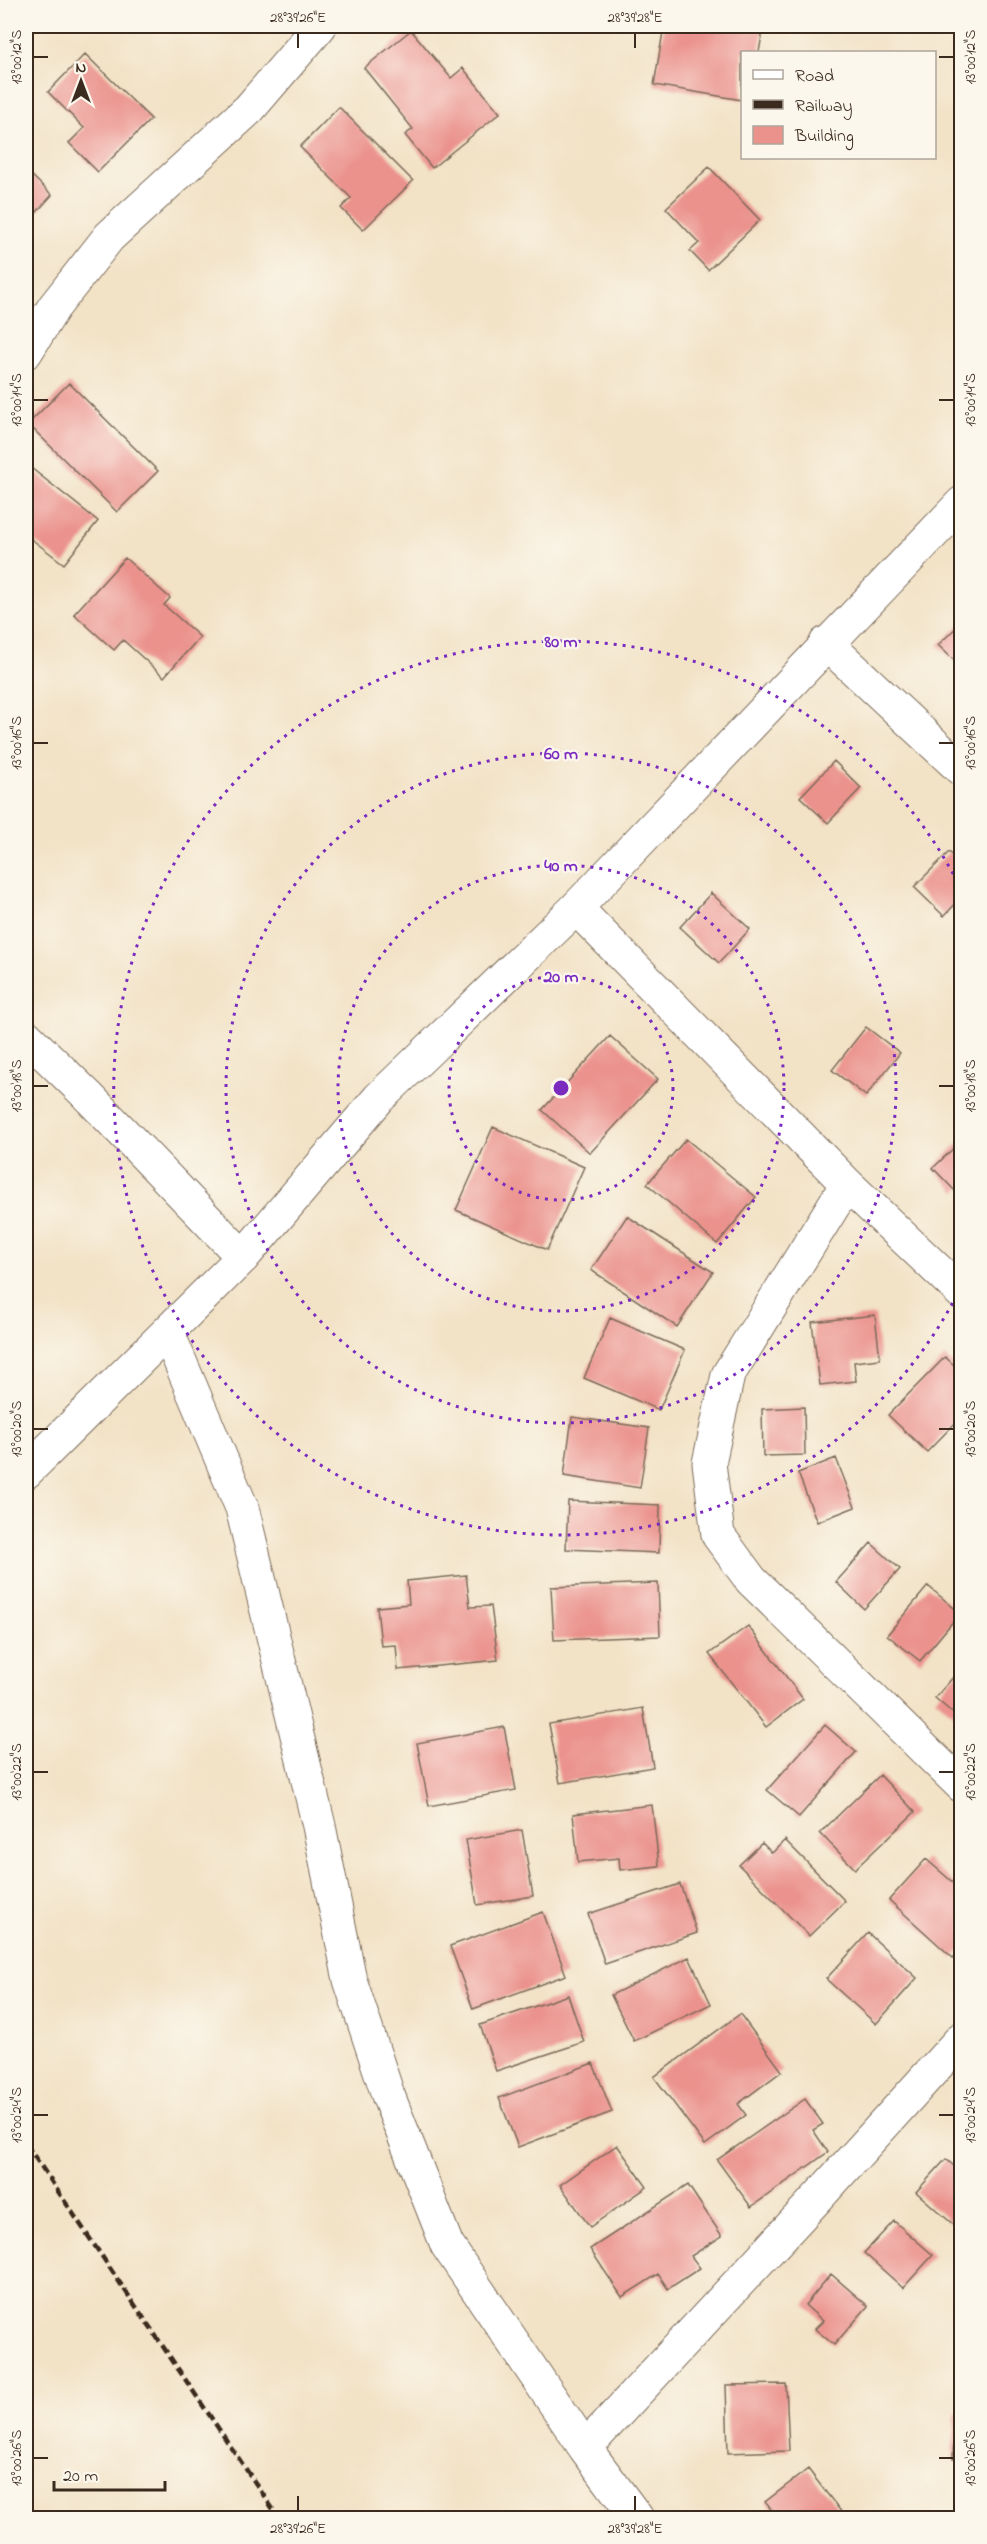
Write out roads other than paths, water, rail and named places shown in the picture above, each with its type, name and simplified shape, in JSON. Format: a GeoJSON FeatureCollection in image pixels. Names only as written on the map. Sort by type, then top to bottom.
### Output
{"type":"FeatureCollection","features":[{"type":"Feature","properties":{"kind":"street"},"geometry":{"type":"LineString","coordinates":[[26,352],[54,307],[109,237],[249,109],[320,26]]}},
{"type":"Feature","properties":{"kind":"street"},"geometry":{"type":"LineString","coordinates":[[26,1472],[243,1257],[380,1098],[576,908],[826,643],[962,503]]}},
{"type":"Feature","properties":{"kind":"street"},"geometry":{"type":"LineString","coordinates":[[826,643],[962,770]]}},
{"type":"Feature","properties":{"kind":"street"},"geometry":{"type":"LineString","coordinates":[[576,908],[847,1184],[962,1293]]}},
{"type":"Feature","properties":{"kind":"street"},"geometry":{"type":"LineString","coordinates":[[26,1036],[87,1095],[243,1257]]}},
{"type":"Feature","properties":{"kind":"street"},"geometry":{"type":"LineString","coordinates":[[847,1184],[728,1375],[709,1464],[718,1535],[751,1580],[962,1786]]}},
{"type":"Feature","properties":{"kind":"street"},"geometry":{"type":"LineString","coordinates":[[168,1333],[242,1508],[319,1826],[350,1980],[388,2095],[447,2245],[585,2448],[637,2518]]}},
{"type":"Feature","properties":{"kind":"street"},"geometry":{"type":"LineString","coordinates":[[585,2448],[962,2038]]}},
{"type":"Feature","properties":{"kind":"railway"},"geometry":{"type":"LineString","coordinates":[[26,2144],[279,2518]]}}]}
